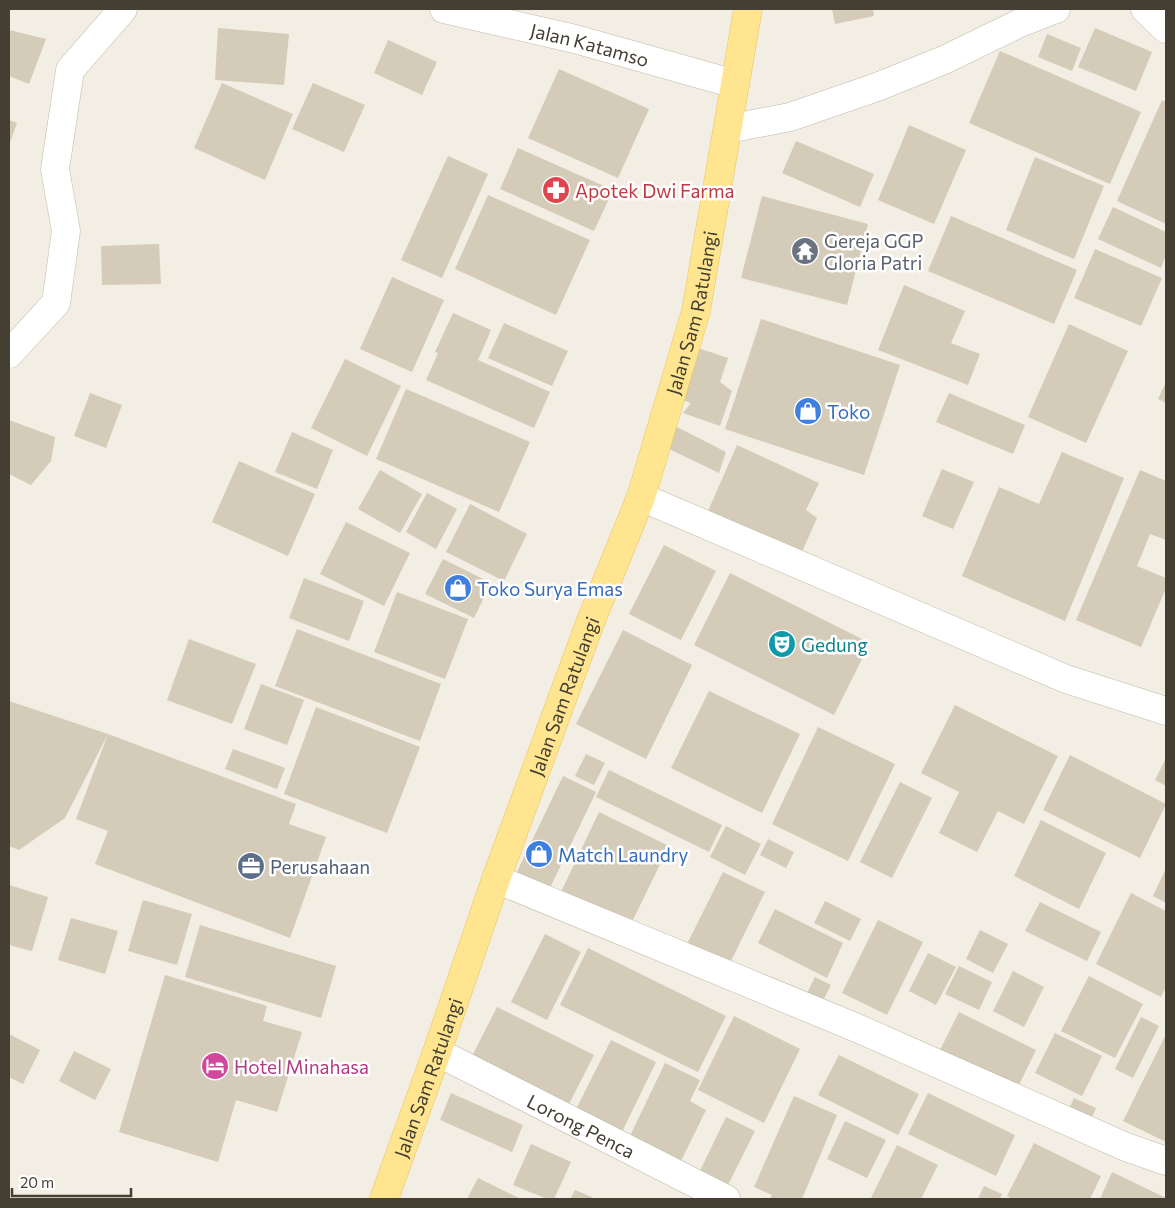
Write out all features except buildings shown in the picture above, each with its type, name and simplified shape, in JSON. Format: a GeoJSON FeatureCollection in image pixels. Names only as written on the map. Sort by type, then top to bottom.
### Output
{"type":"FeatureCollection","features":[{"type":"Feature","properties":{"kind":"main road","name":"Jalan Sam Ratulangi"},"geometry":{"type":"LineString","coordinates":[[384,1199],[496,879],[590,623],[641,498],[696,311],[748,9]]}},
{"type":"Feature","properties":{"kind":"street"},"geometry":{"type":"LineString","coordinates":[[9,354],[56,303],[66,231],[54,169],[70,70],[123,9]]}},
{"type":"Feature","properties":{"kind":"street","name":"Jalan Katamso"},"geometry":{"type":"LineString","coordinates":[[444,9],[575,39],[735,84]]}},
{"type":"Feature","properties":{"kind":"street"},"geometry":{"type":"LineString","coordinates":[[728,129],[790,117],[877,87],[944,60],[1020,23],[1056,9]]}},
{"type":"Feature","properties":{"kind":"street"},"geometry":{"type":"LineString","coordinates":[[1145,9],[1166,29]]}},
{"type":"Feature","properties":{"kind":"street"},"geometry":{"type":"LineString","coordinates":[[641,498],[1066,679],[1166,711]]}},
{"type":"Feature","properties":{"kind":"street"},"geometry":{"type":"LineString","coordinates":[[496,879],[856,1028],[1126,1147],[1166,1161]]}},
{"type":"Feature","properties":{"kind":"street","name":"Lorong Penca"},"geometry":{"type":"LineString","coordinates":[[437,1052],[726,1199]]}},
{"type":"Feature","properties":{"kind":"place","name":"Apotek Dwi Farma"},"geometry":{"type":"Point","coordinates":[556,190]}},
{"type":"Feature","properties":{"kind":"place","name":"Gereja GGP Gloria Patri"},"geometry":{"type":"Point","coordinates":[805,251]}},
{"type":"Feature","properties":{"kind":"place","name":"Toko"},"geometry":{"type":"Point","coordinates":[808,411]}},
{"type":"Feature","properties":{"kind":"place","name":"Toko Surya Emas"},"geometry":{"type":"Point","coordinates":[458,588]}},
{"type":"Feature","properties":{"kind":"place","name":"Gedung"},"geometry":{"type":"Point","coordinates":[782,644]}},
{"type":"Feature","properties":{"kind":"place","name":"Match Laundry"},"geometry":{"type":"Point","coordinates":[539,854]}},
{"type":"Feature","properties":{"kind":"place","name":"Perusahaan"},"geometry":{"type":"Point","coordinates":[251,866]}},
{"type":"Feature","properties":{"kind":"place","name":"Hotel Minahasa"},"geometry":{"type":"Point","coordinates":[215,1066]}}]}
